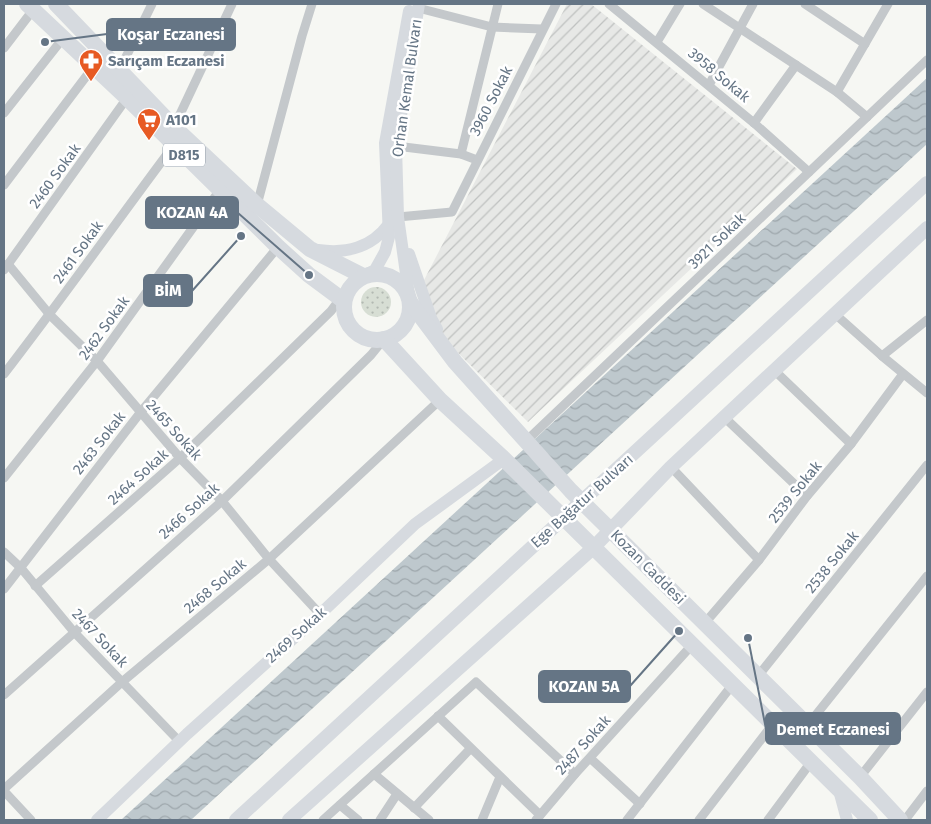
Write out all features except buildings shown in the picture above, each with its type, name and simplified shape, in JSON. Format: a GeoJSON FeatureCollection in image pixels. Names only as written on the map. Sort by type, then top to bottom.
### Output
{"type":"FeatureCollection","features":[{"type":"Feature","properties":{"kind":"highway","name":"D815"},"geometry":{"type":"LineString","coordinates":[[56,4],[174,127],[257,205],[310,249],[363,276],[375,273],[386,275],[398,282],[405,290],[410,302]]}},
{"type":"Feature","properties":{"kind":"highway","name":"D815"},"geometry":{"type":"LineString","coordinates":[[30,7],[64,36],[278,247],[309,275],[342,300]]}},
{"type":"Feature","properties":{"kind":"highway"},"geometry":{"type":"LineString","coordinates":[[363,276],[354,282],[342,300],[346,320],[356,333],[374,340],[384,340],[392,337],[406,322],[410,312],[410,302]]}},
{"type":"Feature","properties":{"kind":"highway","name":"Kozan Caddesi"},"geometry":{"type":"LineString","coordinates":[[410,302],[455,362],[525,442],[577,497],[900,820]]}},
{"type":"Feature","properties":{"kind":"highway","name":"Kozan Caddesi"},"geometry":{"type":"LineString","coordinates":[[384,340],[440,400],[504,459],[870,820]]}},
{"type":"Feature","properties":{"kind":"highway"},"geometry":{"type":"LineString","coordinates":[[844,778],[860,778],[858,798],[844,795],[844,778]]}},
{"type":"Feature","properties":{"kind":"main road","name":"Orhan Kemal Bulvarı"},"geometry":{"type":"LineString","coordinates":[[393,221],[396,146],[416,5]]}},
{"type":"Feature","properties":{"kind":"main road","name":"Orhan Kemal Bulvarı"},"geometry":{"type":"LineString","coordinates":[[401,231],[393,221],[385,143],[416,5]]}},
{"type":"Feature","properties":{"kind":"main road","name":"Ege Bağatur Bulvarı"},"geometry":{"type":"LineString","coordinates":[[236,820],[556,512],[577,497],[927,182]]}},
{"type":"Feature","properties":{"kind":"main road"},"geometry":{"type":"LineString","coordinates":[[310,249],[334,253],[354,249],[375,239],[393,221]]}},
{"type":"Feature","properties":{"kind":"main road"},"geometry":{"type":"LineString","coordinates":[[363,276],[375,270],[385,252],[393,221]]}},
{"type":"Feature","properties":{"kind":"main road"},"geometry":{"type":"LineString","coordinates":[[289,820],[593,548],[671,467],[927,228]]}},
{"type":"Feature","properties":{"kind":"main road"},"geometry":{"type":"LineString","coordinates":[[401,231],[410,302]]}},
{"type":"Feature","properties":{"kind":"main road"},"geometry":{"type":"LineString","coordinates":[[401,231],[431,318],[455,362]]}},
{"type":"Feature","properties":{"kind":"main road","name":"2469 Sokak"},"geometry":{"type":"LineString","coordinates":[[97,820],[415,524],[504,459]]}},
{"type":"Feature","properties":{"kind":"main road"},"geometry":{"type":"LineString","coordinates":[[844,795],[847,820]]}},
{"type":"Feature","properties":{"kind":"street"},"geometry":{"type":"LineString","coordinates":[[120,69],[152,4]]}},
{"type":"Feature","properties":{"kind":"street"},"geometry":{"type":"LineString","coordinates":[[174,127],[232,4]]}},
{"type":"Feature","properties":{"kind":"street"},"geometry":{"type":"LineString","coordinates":[[257,205],[312,4]]}},
{"type":"Feature","properties":{"kind":"street"},"geometry":{"type":"LineString","coordinates":[[461,154],[498,4]]}},
{"type":"Feature","properties":{"kind":"street","name":"3960 Sokak"},"geometry":{"type":"LineString","coordinates":[[393,221],[452,212],[556,4]]}},
{"type":"Feature","properties":{"kind":"street","name":"3958 Sokak"},"geometry":{"type":"LineString","coordinates":[[609,4],[754,122],[808,172]]}},
{"type":"Feature","properties":{"kind":"street"},"geometry":{"type":"LineString","coordinates":[[657,42],[680,4]]}},
{"type":"Feature","properties":{"kind":"street"},"geometry":{"type":"LineString","coordinates":[[703,4],[837,92],[867,117]]}},
{"type":"Feature","properties":{"kind":"street"},"geometry":{"type":"LineString","coordinates":[[709,85],[753,4]]}},
{"type":"Feature","properties":{"kind":"street"},"geometry":{"type":"LineString","coordinates":[[804,4],[865,44]]}},
{"type":"Feature","properties":{"kind":"street"},"geometry":{"type":"LineString","coordinates":[[837,92],[888,4]]}},
{"type":"Feature","properties":{"kind":"street"},"geometry":{"type":"LineString","coordinates":[[416,5],[492,27],[542,29]]}},
{"type":"Feature","properties":{"kind":"street"},"geometry":{"type":"LineString","coordinates":[[4,48],[30,7]]}},
{"type":"Feature","properties":{"kind":"street"},"geometry":{"type":"LineString","coordinates":[[4,113],[64,36]]}},
{"type":"Feature","properties":{"kind":"street","name":"3921 Sokak"},"geometry":{"type":"LineString","coordinates":[[525,442],[927,60]]}},
{"type":"Feature","properties":{"kind":"street"},"geometry":{"type":"LineString","coordinates":[[754,122],[796,64]]}},
{"type":"Feature","properties":{"kind":"street"},"geometry":{"type":"LineString","coordinates":[[4,185],[94,66]]}},
{"type":"Feature","properties":{"kind":"street","name":"2460 Sokak"},"geometry":{"type":"LineString","coordinates":[[6,267],[128,98]]}},
{"type":"Feature","properties":{"kind":"street","name":"2461 Sokak"},"geometry":{"type":"LineString","coordinates":[[4,374],[50,315],[88,260],[174,145]]}},
{"type":"Feature","properties":{"kind":"street"},"geometry":{"type":"LineString","coordinates":[[396,146],[461,154],[477,160]]}},
{"type":"Feature","properties":{"kind":"street","name":"2462 Sokak"},"geometry":{"type":"LineString","coordinates":[[4,478],[97,361],[220,190]]}},
{"type":"Feature","properties":{"kind":"street","name":"2463 Sokak"},"geometry":{"type":"LineString","coordinates":[[4,589],[140,413],[278,247]]}},
{"type":"Feature","properties":{"kind":"street","name":"2465 Sokak"},"geometry":{"type":"LineString","coordinates":[[6,267],[50,315],[97,361],[140,413],[222,501],[269,559],[320,614]]}},
{"type":"Feature","properties":{"kind":"street","name":"2464 Sokak"},"geometry":{"type":"LineString","coordinates":[[35,586],[180,458],[342,300]]}},
{"type":"Feature","properties":{"kind":"street"},"geometry":{"type":"LineString","coordinates":[[835,314],[927,393]]}},
{"type":"Feature","properties":{"kind":"street"},"geometry":{"type":"LineString","coordinates":[[882,356],[927,320]]}},
{"type":"Feature","properties":{"kind":"street","name":"2466 Sokak"},"geometry":{"type":"LineString","coordinates":[[4,695],[222,501],[372,355],[384,340]]}},
{"type":"Feature","properties":{"kind":"street"},"geometry":{"type":"LineString","coordinates":[[775,371],[851,444]]}},
{"type":"Feature","properties":{"kind":"street","name":"2539 Sokak"},"geometry":{"type":"LineString","coordinates":[[704,624],[759,560],[807,496],[851,444],[903,374]]}},
{"type":"Feature","properties":{"kind":"street","name":"2468 Sokak"},"geometry":{"type":"LineString","coordinates":[[4,790],[122,682],[269,559],[440,400]]}},
{"type":"Feature","properties":{"kind":"street"},"geometry":{"type":"LineString","coordinates":[[724,417],[807,496]]}},
{"type":"Feature","properties":{"kind":"street","name":"2538 Sokak"},"geometry":{"type":"LineString","coordinates":[[758,676],[927,465]]}},
{"type":"Feature","properties":{"kind":"street"},"geometry":{"type":"LineString","coordinates":[[671,467],[759,560]]}},
{"type":"Feature","properties":{"kind":"street","name":"2467 Sokak"},"geometry":{"type":"LineString","coordinates":[[4,552],[20,568],[74,632],[179,742]]}},
{"type":"Feature","properties":{"kind":"street"},"geometry":{"type":"LineString","coordinates":[[807,726],[927,576]]}},
{"type":"Feature","properties":{"kind":"street","name":"2487 Sokak"},"geometry":{"type":"LineString","coordinates":[[538,818],[575,774],[692,645]]}},
{"type":"Feature","properties":{"kind":"street"},"geometry":{"type":"LineString","coordinates":[[323,820],[476,682],[575,774]]}},
{"type":"Feature","properties":{"kind":"street"},"geometry":{"type":"LineString","coordinates":[[627,820],[733,684]]}},
{"type":"Feature","properties":{"kind":"street"},"geometry":{"type":"LineString","coordinates":[[860,778],[927,692]]}},
{"type":"Feature","properties":{"kind":"street"},"geometry":{"type":"LineString","coordinates":[[438,716],[500,777],[538,818]]}},
{"type":"Feature","properties":{"kind":"street"},"geometry":{"type":"LineString","coordinates":[[699,820],[773,724]]}},
{"type":"Feature","properties":{"kind":"street"},"geometry":{"type":"LineString","coordinates":[[414,808],[470,749]]}},
{"type":"Feature","properties":{"kind":"street"},"geometry":{"type":"LineString","coordinates":[[590,758],[640,804]]}},
{"type":"Feature","properties":{"kind":"street"},"geometry":{"type":"LineString","coordinates":[[768,820],[811,762]]}},
{"type":"Feature","properties":{"kind":"street"},"geometry":{"type":"LineString","coordinates":[[374,774],[429,820]]}},
{"type":"Feature","properties":{"kind":"street"},"geometry":{"type":"LineString","coordinates":[[482,820],[500,777]]}},
{"type":"Feature","properties":{"kind":"street"},"geometry":{"type":"LineString","coordinates":[[4,790],[31,820]]}},
{"type":"Feature","properties":{"kind":"street"},"geometry":{"type":"LineString","coordinates":[[905,820],[927,791]]}},
{"type":"Feature","properties":{"kind":"street"},"geometry":{"type":"LineString","coordinates":[[380,820],[397,794]]}},
{"type":"Feature","properties":{"kind":"street"},"geometry":{"type":"LineString","coordinates":[[340,805],[358,820]]}},
{"type":"Feature","properties":{"kind":"shaded area"},"geometry":{"type":"Polygon","coordinates":[[[567,4],[591,4],[797,169],[528,422],[443,338],[422,284],[567,4]]]}},
{"type":"Feature","properties":{"kind":"shaded area"},"geometry":{"type":"Polygon","coordinates":[[[376,287],[382,288],[390,296],[390,308],[382,316],[376,317],[370,316],[362,308],[361,302],[362,296],[370,288],[376,287]]]}},
{"type":"Feature","properties":{"kind":"water"},"geometry":{"type":"Polygon","coordinates":[[[927,78],[927,144],[191,820],[121,820],[927,78]]]}},
{"type":"Feature","properties":{"kind":"place","name":"Koşar Eczanesi"},"geometry":{"type":"Point","coordinates":[45,42]}},
{"type":"Feature","properties":{"kind":"place","name":"Sarıçam Eczanesi"},"geometry":{"type":"Point","coordinates":[91,82]}},
{"type":"Feature","properties":{"kind":"place","name":"A101"},"geometry":{"type":"Point","coordinates":[149,141]}},
{"type":"Feature","properties":{"kind":"place","name":"BİM"},"geometry":{"type":"Point","coordinates":[241,236]}},
{"type":"Feature","properties":{"kind":"place","name":"KOZAN 4A"},"geometry":{"type":"Point","coordinates":[309,275]}},
{"type":"Feature","properties":{"kind":"place","name":"KOZAN 5A"},"geometry":{"type":"Point","coordinates":[679,631]}},
{"type":"Feature","properties":{"kind":"place","name":"Demet Eczanesi"},"geometry":{"type":"Point","coordinates":[748,638]}}]}
